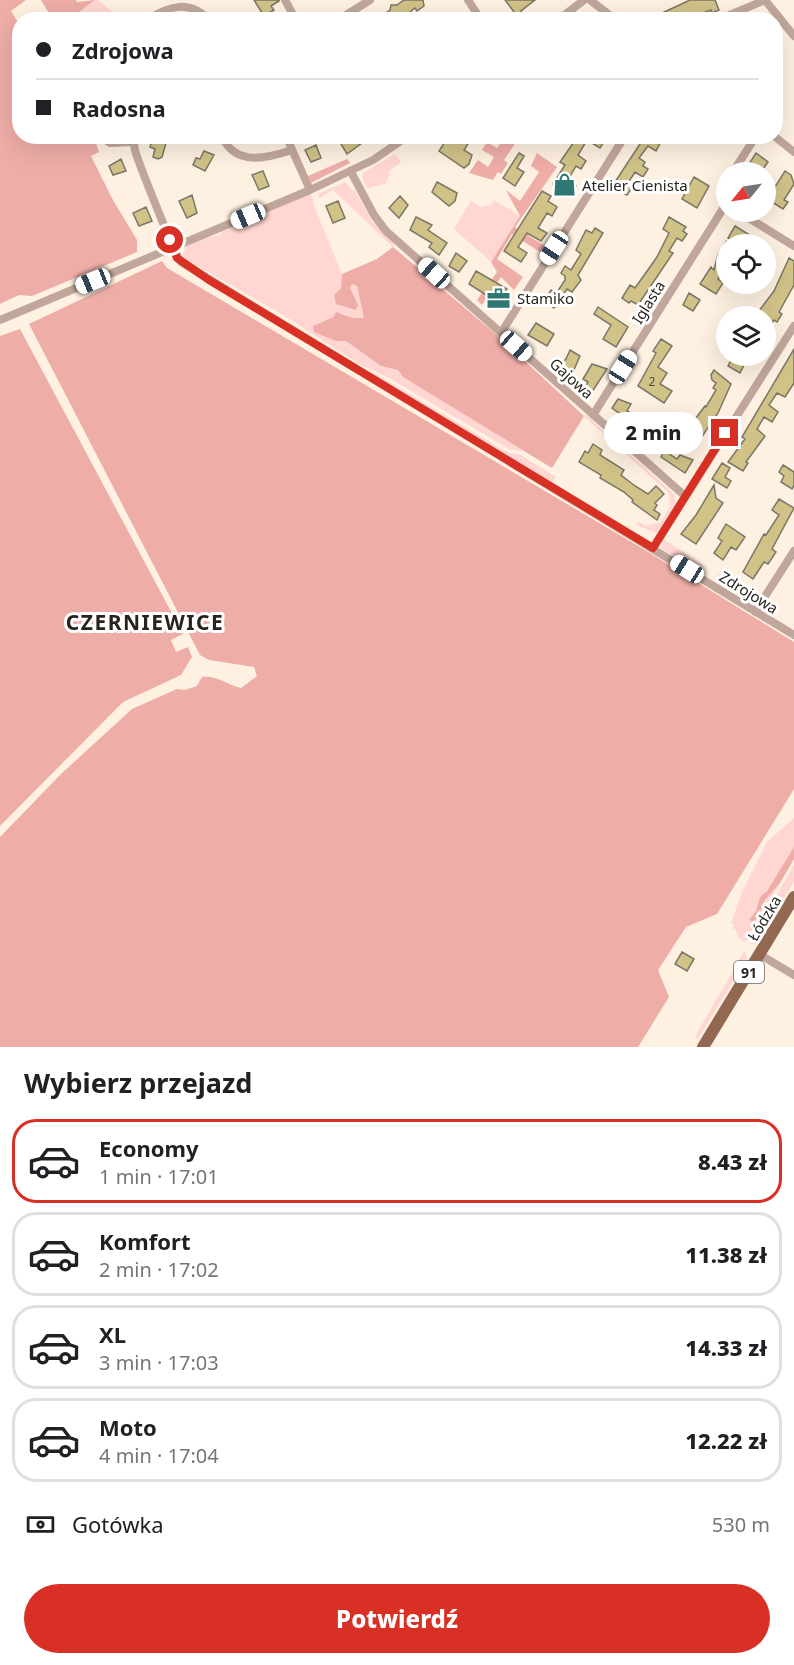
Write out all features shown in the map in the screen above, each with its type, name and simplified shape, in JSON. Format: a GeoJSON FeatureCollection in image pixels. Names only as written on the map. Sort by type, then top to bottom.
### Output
{"type":"FeatureCollection","features":[{"type":"Feature","properties":{"kind":"main road","name":"Łódzka"},"geometry":{"type":"LineString","coordinates":[[703,1047],[794,897]]}},
{"type":"Feature","properties":{"kind":"street"},"geometry":{"type":"LineString","coordinates":[[351,12],[370,0]]}},
{"type":"Feature","properties":{"kind":"street"},"geometry":{"type":"LineString","coordinates":[[568,12],[584,0]]}},
{"type":"Feature","properties":{"kind":"street"},"geometry":{"type":"LineString","coordinates":[[590,0],[606,12]]}},
{"type":"Feature","properties":{"kind":"street"},"geometry":{"type":"LineString","coordinates":[[737,12],[765,0],[775,12]]}},
{"type":"Feature","properties":{"kind":"street"},"geometry":{"type":"LineString","coordinates":[[159,12],[168,6],[182,3],[198,8],[202,12]]}},
{"type":"Feature","properties":{"kind":"street"},"geometry":{"type":"LineString","coordinates":[[783,22],[794,36]]}},
{"type":"Feature","properties":{"kind":"street"},"geometry":{"type":"LineString","coordinates":[[135,144],[136,156],[164,221],[172,249]]}},
{"type":"Feature","properties":{"kind":"street"},"geometry":{"type":"LineString","coordinates":[[227,144],[230,149],[250,158],[270,157],[292,150]]}},
{"type":"Feature","properties":{"kind":"street"},"geometry":{"type":"LineString","coordinates":[[289,144],[310,190]]}},
{"type":"Feature","properties":{"kind":"street"},"geometry":{"type":"LineString","coordinates":[[0,320],[351,172],[397,144]]}},
{"type":"Feature","properties":{"kind":"street"},"geometry":{"type":"LineString","coordinates":[[501,333],[620,144]]}},
{"type":"Feature","properties":{"kind":"street"},"geometry":{"type":"LineString","coordinates":[[739,162],[751,144]]}},
{"type":"Feature","properties":{"kind":"street","name":"Gajowa"},"geometry":{"type":"LineString","coordinates":[[351,172],[374,215],[386,231],[685,496]]}},
{"type":"Feature","properties":{"kind":"street","name":"Iglasta"},"geometry":{"type":"LineString","coordinates":[[593,415],[716,219]]}},
{"type":"Feature","properties":{"kind":"street"},"geometry":{"type":"LineString","coordinates":[[755,222],[794,246]]}},
{"type":"Feature","properties":{"kind":"street","name":"Zdrojowa"},"geometry":{"type":"LineString","coordinates":[[172,249],[181,262],[223,289],[794,635]]}},
{"type":"Feature","properties":{"kind":"street"},"geometry":{"type":"LineString","coordinates":[[653,548],[794,326]]}},
{"type":"Feature","properties":{"kind":"street"},"geometry":{"type":"LineString","coordinates":[[755,612],[794,551]]}},
{"type":"Feature","properties":{"kind":"street"},"geometry":{"type":"LineString","coordinates":[[759,954],[794,975]]}},
{"type":"Feature","properties":{"kind":"shaded area"},"geometry":{"type":"Polygon","coordinates":[[[0,0],[26,0],[11,11],[12,144],[96,144],[99,152],[91,156],[113,200],[137,240],[137,252],[32,296],[19,295],[0,304],[0,0]]]}},
{"type":"Feature","properties":{"kind":"shaded area"},"geometry":{"type":"Polygon","coordinates":[[[41,0],[76,0],[77,2],[95,0],[79,12],[48,12],[41,0]]]}},
{"type":"Feature","properties":{"kind":"shaded area"},"geometry":{"type":"Polygon","coordinates":[[[98,0],[113,12],[80,12],[98,0]]]}},
{"type":"Feature","properties":{"kind":"shaded area"},"geometry":{"type":"Polygon","coordinates":[[[486,144],[497,148],[500,144],[515,144],[504,160],[508,163],[501,174],[498,172],[493,180],[469,173],[478,160],[488,167],[494,157],[482,150],[486,144]]]}},
{"type":"Feature","properties":{"kind":"shaded area"},"geometry":{"type":"Polygon","coordinates":[[[537,153],[557,167],[515,227],[545,246],[540,252],[512,234],[497,259],[523,277],[514,290],[501,277],[482,305],[477,300],[497,272],[491,262],[520,216],[506,190],[520,201],[539,172],[531,166],[537,153]]]}},
{"type":"Feature","properties":{"kind":"shaded area"},"geometry":{"type":"Polygon","coordinates":[[[395,154],[401,162],[388,172],[390,174],[385,184],[367,188],[362,178],[363,173],[395,154]]]}},
{"type":"Feature","properties":{"kind":"shaded area"},"geometry":{"type":"Polygon","coordinates":[[[347,159],[350,163],[311,183],[308,176],[347,159]]]}},
{"type":"Feature","properties":{"kind":"shaded area"},"geometry":{"type":"Polygon","coordinates":[[[345,182],[352,190],[354,189],[372,221],[395,245],[393,247],[333,190],[319,198],[318,194],[345,182]]]}},
{"type":"Feature","properties":{"kind":"shaded area"},"geometry":{"type":"Polygon","coordinates":[[[310,194],[342,274],[341,288],[334,295],[352,310],[355,298],[349,288],[352,284],[357,286],[364,318],[353,318],[343,313],[318,323],[336,341],[346,341],[381,366],[398,370],[403,377],[462,410],[523,451],[509,449],[389,378],[361,365],[283,315],[182,257],[186,246],[220,235],[221,232],[310,194]]]}},
{"type":"Feature","properties":{"kind":"shaded area"},"geometry":{"type":"Polygon","coordinates":[[[494,200],[520,216],[491,262],[454,229],[471,201],[480,207],[491,205],[494,200]]]}},
{"type":"Feature","properties":{"kind":"shaded area"},"geometry":{"type":"Polygon","coordinates":[[[393,247],[498,336],[584,416],[552,468],[403,377],[398,370],[381,366],[346,341],[336,341],[314,332],[313,326],[333,317],[336,312],[353,318],[364,318],[357,286],[352,284],[350,288],[358,305],[356,310],[336,304],[334,295],[341,288],[342,274],[377,259],[393,247]]]}},
{"type":"Feature","properties":{"kind":"shaded area"},"geometry":{"type":"Polygon","coordinates":[[[162,261],[167,268],[645,550],[794,642],[794,789],[717,914],[686,927],[658,970],[669,997],[638,1047],[0,1047],[0,837],[61,774],[132,709],[177,689],[185,690],[197,686],[202,677],[212,677],[241,688],[257,676],[254,667],[209,660],[200,655],[29,324],[162,261]]]}},
{"type":"Feature","properties":{"kind":"shaded area"},"geometry":{"type":"Polygon","coordinates":[[[20,329],[183,634],[171,640],[176,652],[188,647],[192,657],[181,675],[123,702],[0,826],[0,336],[20,329]]]}},
{"type":"Feature","properties":{"kind":"shaded area"},"geometry":{"type":"Polygon","coordinates":[[[363,369],[379,376],[500,448],[519,454],[556,477],[552,482],[363,369]]]}},
{"type":"Feature","properties":{"kind":"shaded area"},"geometry":{"type":"Polygon","coordinates":[[[585,414],[675,495],[675,504],[657,533],[636,525],[638,522],[646,526],[661,522],[670,507],[669,493],[584,416],[585,414]]]}},
{"type":"Feature","properties":{"kind":"shaded area"},"geometry":{"type":"Polygon","coordinates":[[[663,539],[703,565],[699,571],[662,549],[663,539]]]}},
{"type":"Feature","properties":{"kind":"shaded area"},"geometry":{"type":"Polygon","coordinates":[[[718,574],[758,599],[753,602],[747,601],[716,582],[718,574]]]}},
{"type":"Feature","properties":{"kind":"shaded area"},"geometry":{"type":"Polygon","coordinates":[[[794,818],[794,847],[767,891],[760,897],[756,911],[749,920],[764,906],[765,900],[780,883],[746,942],[738,938],[735,928],[732,930],[734,925],[731,923],[742,892],[767,842],[794,818]]]}},
{"type":"Feature","properties":{"kind":"shaded area"},"geometry":{"type":"Polygon","coordinates":[[[794,847],[794,859],[780,883],[765,900],[762,909],[758,911],[757,918],[753,922],[749,920],[756,911],[760,897],[767,891],[794,847]]]}},
{"type":"Feature","properties":{"kind":"shaded area"},"geometry":{"type":"Polygon","coordinates":[[[794,865],[794,882],[756,944],[749,944],[794,865]]]}},
{"type":"Feature","properties":{"kind":"shaded area"},"geometry":{"type":"Polygon","coordinates":[[[745,950],[747,959],[697,1040],[696,1035],[745,950]]]}},
{"type":"Feature","properties":{"kind":"building"},"geometry":{"type":"Polygon","coordinates":[[[254,0],[279,0],[271,6],[274,10],[262,12],[254,0]]]}},
{"type":"Feature","properties":{"kind":"building"},"geometry":{"type":"Polygon","coordinates":[[[404,0],[423,0],[424,6],[417,11],[415,8],[410,12],[387,12],[391,5],[397,5],[404,0]]]}},
{"type":"Feature","properties":{"kind":"building"},"geometry":{"type":"Polygon","coordinates":[[[505,0],[535,0],[522,12],[514,12],[505,0]]]}},
{"type":"Feature","properties":{"kind":"building"},"geometry":{"type":"Polygon","coordinates":[[[690,0],[715,0],[719,10],[714,12],[711,10],[664,12],[690,0]]]}},
{"type":"Feature","properties":{"kind":"building"},"geometry":{"type":"Polygon","coordinates":[[[151,144],[166,144],[162,157],[158,159],[153,157],[155,149],[150,147],[151,144]]]}},
{"type":"Feature","properties":{"kind":"building"},"geometry":{"type":"Polygon","coordinates":[[[341,144],[361,144],[347,154],[341,144]]]}},
{"type":"Feature","properties":{"kind":"building"},"geometry":{"type":"Polygon","coordinates":[[[443,144],[468,144],[464,150],[472,155],[469,164],[464,168],[439,151],[443,144]]]}},
{"type":"Feature","properties":{"kind":"building"},"geometry":{"type":"Polygon","coordinates":[[[572,144],[585,144],[578,155],[586,161],[581,169],[576,166],[567,181],[576,186],[570,195],[553,184],[565,165],[560,162],[572,144]]]}},
{"type":"Feature","properties":{"kind":"building"},"geometry":{"type":"Polygon","coordinates":[[[640,144],[660,144],[656,151],[648,146],[639,158],[645,162],[643,166],[648,169],[643,177],[635,172],[628,183],[633,186],[627,195],[611,188],[640,144]]]}},
{"type":"Feature","properties":{"kind":"building"},"geometry":{"type":"Polygon","coordinates":[[[316,145],[321,158],[311,162],[305,150],[316,145]]]}},
{"type":"Feature","properties":{"kind":"building"},"geometry":{"type":"Polygon","coordinates":[[[204,151],[214,155],[205,171],[193,165],[196,158],[200,159],[204,151]]]}},
{"type":"Feature","properties":{"kind":"building"},"geometry":{"type":"Polygon","coordinates":[[[519,153],[524,156],[517,168],[524,172],[515,186],[503,178],[519,153]]]}},
{"type":"Feature","properties":{"kind":"building"},"geometry":{"type":"Polygon","coordinates":[[[756,153],[768,162],[750,162],[756,153]]]}},
{"type":"Feature","properties":{"kind":"building"},"geometry":{"type":"Polygon","coordinates":[[[121,159],[126,171],[113,175],[109,166],[121,159]]]}},
{"type":"Feature","properties":{"kind":"building"},"geometry":{"type":"Polygon","coordinates":[[[263,171],[269,186],[259,190],[252,175],[263,171]]]}},
{"type":"Feature","properties":{"kind":"building"},"geometry":{"type":"Polygon","coordinates":[[[785,171],[791,175],[794,184],[784,200],[788,202],[783,209],[776,205],[776,185],[785,171]]]}},
{"type":"Feature","properties":{"kind":"building"},"geometry":{"type":"Polygon","coordinates":[[[694,177],[709,186],[697,208],[682,199],[694,177]]]}},
{"type":"Feature","properties":{"kind":"building"},"geometry":{"type":"Polygon","coordinates":[[[437,182],[457,193],[455,201],[449,206],[432,192],[437,182]]]}},
{"type":"Feature","properties":{"kind":"building"},"geometry":{"type":"Polygon","coordinates":[[[542,191],[551,196],[548,201],[557,207],[552,216],[547,213],[538,228],[547,233],[541,241],[527,233],[518,247],[527,253],[521,262],[504,251],[542,191]]]}},
{"type":"Feature","properties":{"kind":"building"},"geometry":{"type":"Polygon","coordinates":[[[192,195],[197,213],[187,218],[179,201],[192,195]]]}},
{"type":"Feature","properties":{"kind":"building"},"geometry":{"type":"Polygon","coordinates":[[[400,196],[408,205],[399,218],[389,208],[400,196]]]}},
{"type":"Feature","properties":{"kind":"building"},"geometry":{"type":"Polygon","coordinates":[[[338,201],[345,218],[333,223],[326,206],[338,201]]]}},
{"type":"Feature","properties":{"kind":"building"},"geometry":{"type":"Polygon","coordinates":[[[146,207],[152,221],[139,226],[133,213],[146,207]]]}},
{"type":"Feature","properties":{"kind":"building"},"geometry":{"type":"Polygon","coordinates":[[[416,217],[432,225],[428,230],[447,243],[439,255],[429,247],[432,243],[410,230],[416,217]]]}},
{"type":"Feature","properties":{"kind":"building"},"geometry":{"type":"Polygon","coordinates":[[[669,217],[686,227],[683,231],[687,234],[682,241],[677,238],[669,251],[673,253],[638,305],[631,301],[629,303],[622,298],[630,285],[635,288],[657,257],[669,233],[663,229],[669,217]]]}},
{"type":"Feature","properties":{"kind":"building"},"geometry":{"type":"Polygon","coordinates":[[[735,226],[748,234],[730,234],[735,226]]]}},
{"type":"Feature","properties":{"kind":"building"},"geometry":{"type":"Polygon","coordinates":[[[595,228],[603,233],[578,275],[581,280],[572,292],[567,289],[554,308],[544,301],[551,290],[556,294],[565,280],[565,276],[561,273],[565,266],[571,270],[581,254],[576,250],[586,230],[592,233],[595,228]]]}},
{"type":"Feature","properties":{"kind":"building"},"geometry":{"type":"Polygon","coordinates":[[[456,253],[467,261],[459,272],[449,266],[456,253]]]}},
{"type":"Feature","properties":{"kind":"building"},"geometry":{"type":"Polygon","coordinates":[[[789,258],[794,261],[794,285],[779,312],[782,314],[777,322],[776,306],[763,306],[772,294],[776,294],[776,287],[789,258]]]}},
{"type":"Feature","properties":{"kind":"building"},"geometry":{"type":"Polygon","coordinates":[[[716,262],[716,294],[700,284],[711,267],[714,270],[716,262]]]}},
{"type":"Feature","properties":{"kind":"building"},"geometry":{"type":"Polygon","coordinates":[[[476,271],[507,289],[504,293],[509,297],[502,309],[490,300],[491,298],[469,284],[476,271]]]}},
{"type":"Feature","properties":{"kind":"building"},"geometry":{"type":"Polygon","coordinates":[[[689,293],[700,300],[693,311],[683,305],[689,293]]]}},
{"type":"Feature","properties":{"kind":"building"},"geometry":{"type":"Polygon","coordinates":[[[598,307],[628,327],[616,347],[603,339],[611,325],[594,314],[598,307]]]}},
{"type":"Feature","properties":{"kind":"building"},"geometry":{"type":"Polygon","coordinates":[[[536,323],[554,334],[547,346],[528,335],[536,323]]]}},
{"type":"Feature","properties":{"kind":"building"},"geometry":{"type":"Polygon","coordinates":[[[661,339],[672,346],[658,367],[667,373],[660,384],[672,391],[664,403],[638,386],[656,353],[653,351],[661,339]]]}},
{"type":"Feature","properties":{"kind":"building"},"geometry":{"type":"Polygon","coordinates":[[[794,349],[794,383],[785,397],[777,393],[769,405],[778,412],[772,422],[764,417],[757,429],[765,436],[746,462],[748,463],[743,471],[728,462],[745,439],[742,437],[794,349]]]}},
{"type":"Feature","properties":{"kind":"building"},"geometry":{"type":"Polygon","coordinates":[[[570,350],[580,356],[573,372],[560,364],[566,359],[570,350]]]}},
{"type":"Feature","properties":{"kind":"building"},"geometry":{"type":"Polygon","coordinates":[[[592,364],[607,369],[592,392],[585,387],[588,382],[583,379],[592,364]]]}},
{"type":"Feature","properties":{"kind":"building"},"geometry":{"type":"Polygon","coordinates":[[[728,366],[744,366],[740,373],[728,366]]]}},
{"type":"Feature","properties":{"kind":"building"},"geometry":{"type":"Polygon","coordinates":[[[714,370],[731,384],[718,413],[699,441],[688,434],[696,418],[716,390],[713,388],[716,383],[712,380],[711,375],[714,370]]]}},
{"type":"Feature","properties":{"kind":"building"},"geometry":{"type":"Polygon","coordinates":[[[618,399],[631,404],[627,411],[651,423],[642,435],[632,427],[634,424],[612,408],[618,399]]]}},
{"type":"Feature","properties":{"kind":"building"},"geometry":{"type":"Polygon","coordinates":[[[658,435],[672,440],[665,451],[677,459],[680,455],[693,460],[685,473],[661,457],[663,453],[652,444],[658,435]]]}},
{"type":"Feature","properties":{"kind":"building"},"geometry":{"type":"Polygon","coordinates":[[[593,444],[602,450],[600,455],[624,470],[621,475],[635,486],[648,494],[656,486],[664,494],[655,503],[657,505],[654,510],[660,514],[657,520],[632,502],[633,500],[624,492],[579,462],[585,451],[588,453],[593,444]]]}},
{"type":"Feature","properties":{"kind":"building"},"geometry":{"type":"Polygon","coordinates":[[[722,463],[730,468],[725,477],[731,481],[727,488],[712,479],[722,463]]]}},
{"type":"Feature","properties":{"kind":"building"},"geometry":{"type":"Polygon","coordinates":[[[783,465],[794,472],[792,489],[781,482],[784,476],[779,472],[783,465]]]}},
{"type":"Feature","properties":{"kind":"building"},"geometry":{"type":"Polygon","coordinates":[[[714,485],[716,498],[723,503],[696,544],[681,534],[696,515],[714,485]]]}},
{"type":"Feature","properties":{"kind":"building"},"geometry":{"type":"Polygon","coordinates":[[[779,499],[794,508],[772,549],[776,552],[768,564],[764,562],[753,579],[743,572],[764,534],[766,535],[779,515],[772,510],[779,499]]]}},
{"type":"Feature","properties":{"kind":"building"},"geometry":{"type":"Polygon","coordinates":[[[726,524],[745,537],[736,550],[731,547],[723,560],[714,553],[722,541],[718,538],[726,524]]]}},
{"type":"Feature","properties":{"kind":"building"},"geometry":{"type":"Polygon","coordinates":[[[682,952],[694,959],[687,971],[675,964],[682,952]]]}},
{"type":"Feature","properties":{"kind":"place","name":"Atelier Cienista"},"geometry":{"type":"Point","coordinates":[564,185]}},
{"type":"Feature","properties":{"kind":"place","name":"Stamiko"},"geometry":{"type":"Point","coordinates":[499,298]}},
{"type":"Feature","properties":{"kind":"district","name":"CZERNIEWICE"},"geometry":{"type":"Point","coordinates":[145,622]}},
{"type":"Feature","properties":{"kind":"route"},"geometry":{"type":"LineString","coordinates":[[170,240],[177,258],[209,280],[653,548],[725,433]]}}]}
